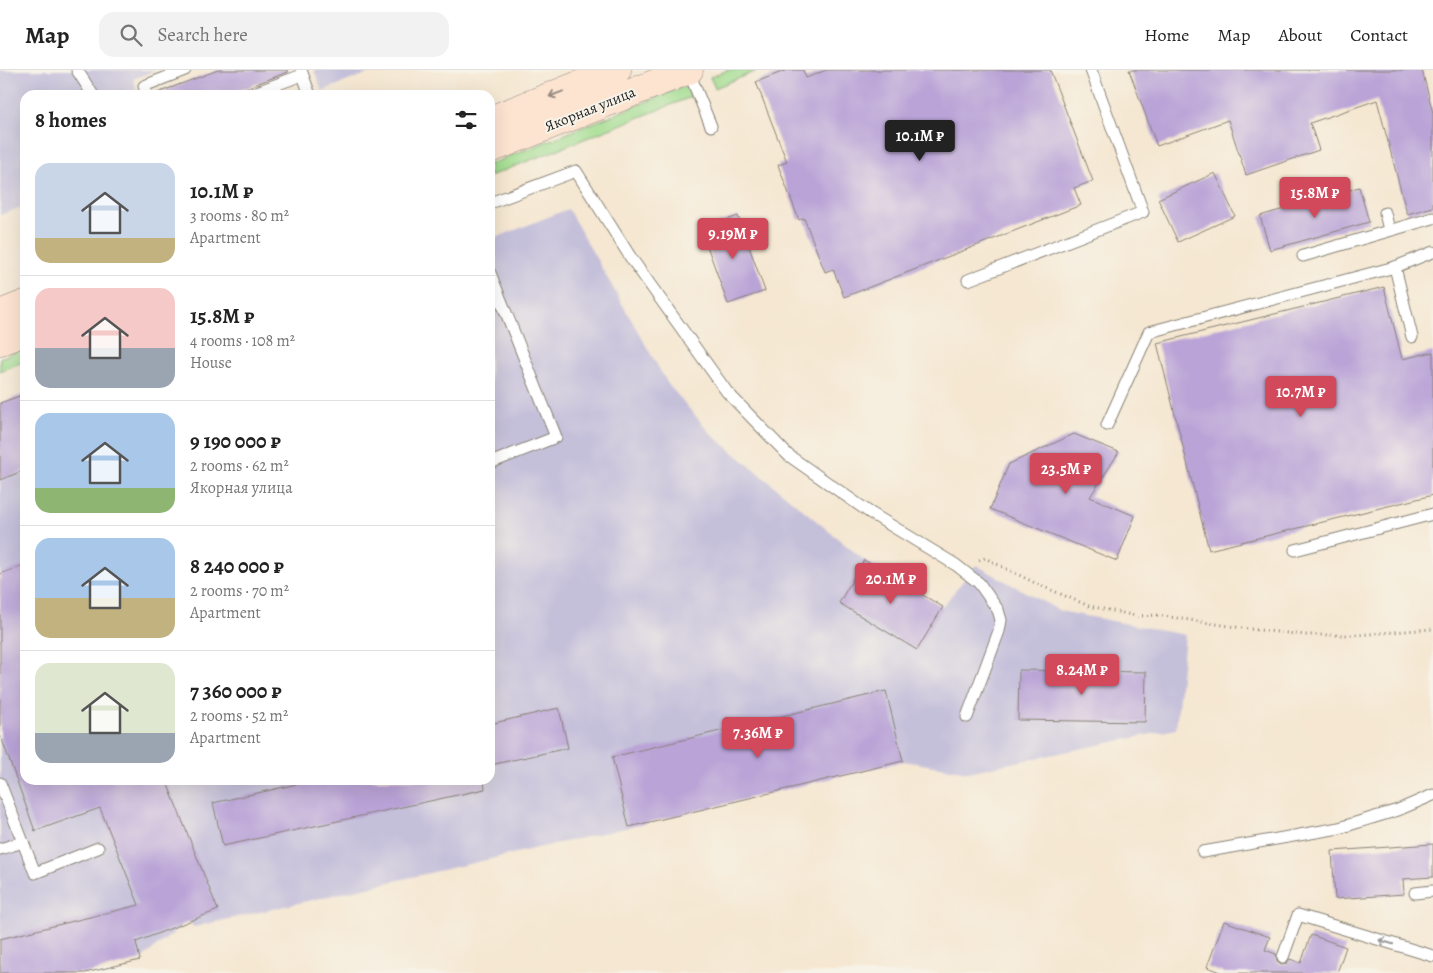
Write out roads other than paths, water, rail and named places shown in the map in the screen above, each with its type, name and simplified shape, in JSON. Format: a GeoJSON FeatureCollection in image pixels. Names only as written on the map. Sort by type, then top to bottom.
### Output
{"type":"FeatureCollection","features":[{"type":"Feature","properties":{"kind":"street","name":"Якорная улица"},"geometry":{"type":"LineString","coordinates":[[495,118],[617,70]]}},
{"type":"Feature","properties":{"kind":"street","name":"Якорная улица"},"geometry":{"type":"LineString","coordinates":[[495,147],[689,70]]}},
{"type":"Feature","properties":{"kind":"street"},"geometry":{"type":"LineString","coordinates":[[0,314],[20,306]]}},
{"type":"Feature","properties":{"kind":"street"},"geometry":{"type":"LineString","coordinates":[[0,341],[20,334]]}},
{"type":"Feature","properties":{"kind":"lane"},"geometry":{"type":"LineString","coordinates":[[77,70],[89,90]]}},
{"type":"Feature","properties":{"kind":"lane"},"geometry":{"type":"LineString","coordinates":[[145,90],[144,86],[185,70]]}},
{"type":"Feature","properties":{"kind":"lane"},"geometry":{"type":"LineString","coordinates":[[689,70],[711,126]]}},
{"type":"Feature","properties":{"kind":"lane"},"geometry":{"type":"LineString","coordinates":[[968,280],[1143,212],[1091,70]]}},
{"type":"Feature","properties":{"kind":"lane"},"geometry":{"type":"LineString","coordinates":[[261,90],[302,72],[308,90]]}},
{"type":"Feature","properties":{"kind":"lane"},"geometry":{"type":"LineString","coordinates":[[495,201],[576,171],[631,258],[727,392],[788,456],[869,512],[956,565],[979,583],[998,610],[1001,620],[968,717]]}},
{"type":"Feature","properties":{"kind":"lane"},"geometry":{"type":"LineString","coordinates":[[1385,213],[1389,230]]}},
{"type":"Feature","properties":{"kind":"lane"},"geometry":{"type":"LineString","coordinates":[[1303,256],[1433,218]]}},
{"type":"Feature","properties":{"kind":"lane"},"geometry":{"type":"LineString","coordinates":[[1107,426],[1149,332],[1395,267],[1433,252]]}},
{"type":"Feature","properties":{"kind":"lane"},"geometry":{"type":"LineString","coordinates":[[1395,267],[1412,336]]}},
{"type":"Feature","properties":{"kind":"lane"},"geometry":{"type":"LineString","coordinates":[[495,285],[556,437],[495,461]]}},
{"type":"Feature","properties":{"kind":"lane"},"geometry":{"type":"LineString","coordinates":[[1295,550],[1433,514]]}},
{"type":"Feature","properties":{"kind":"lane"},"geometry":{"type":"LineString","coordinates":[[0,783],[35,873],[98,848]]}},
{"type":"Feature","properties":{"kind":"lane"},"geometry":{"type":"LineString","coordinates":[[1203,852],[1339,828],[1398,810],[1433,795]]}},
{"type":"Feature","properties":{"kind":"lane"},"geometry":{"type":"LineString","coordinates":[[0,849],[23,842]]}},
{"type":"Feature","properties":{"kind":"lane"},"geometry":{"type":"LineString","coordinates":[[1415,892],[1433,891]]}},
{"type":"Feature","properties":{"kind":"lane"},"geometry":{"type":"LineString","coordinates":[[1283,956],[1298,915],[1433,956]]}}]}
